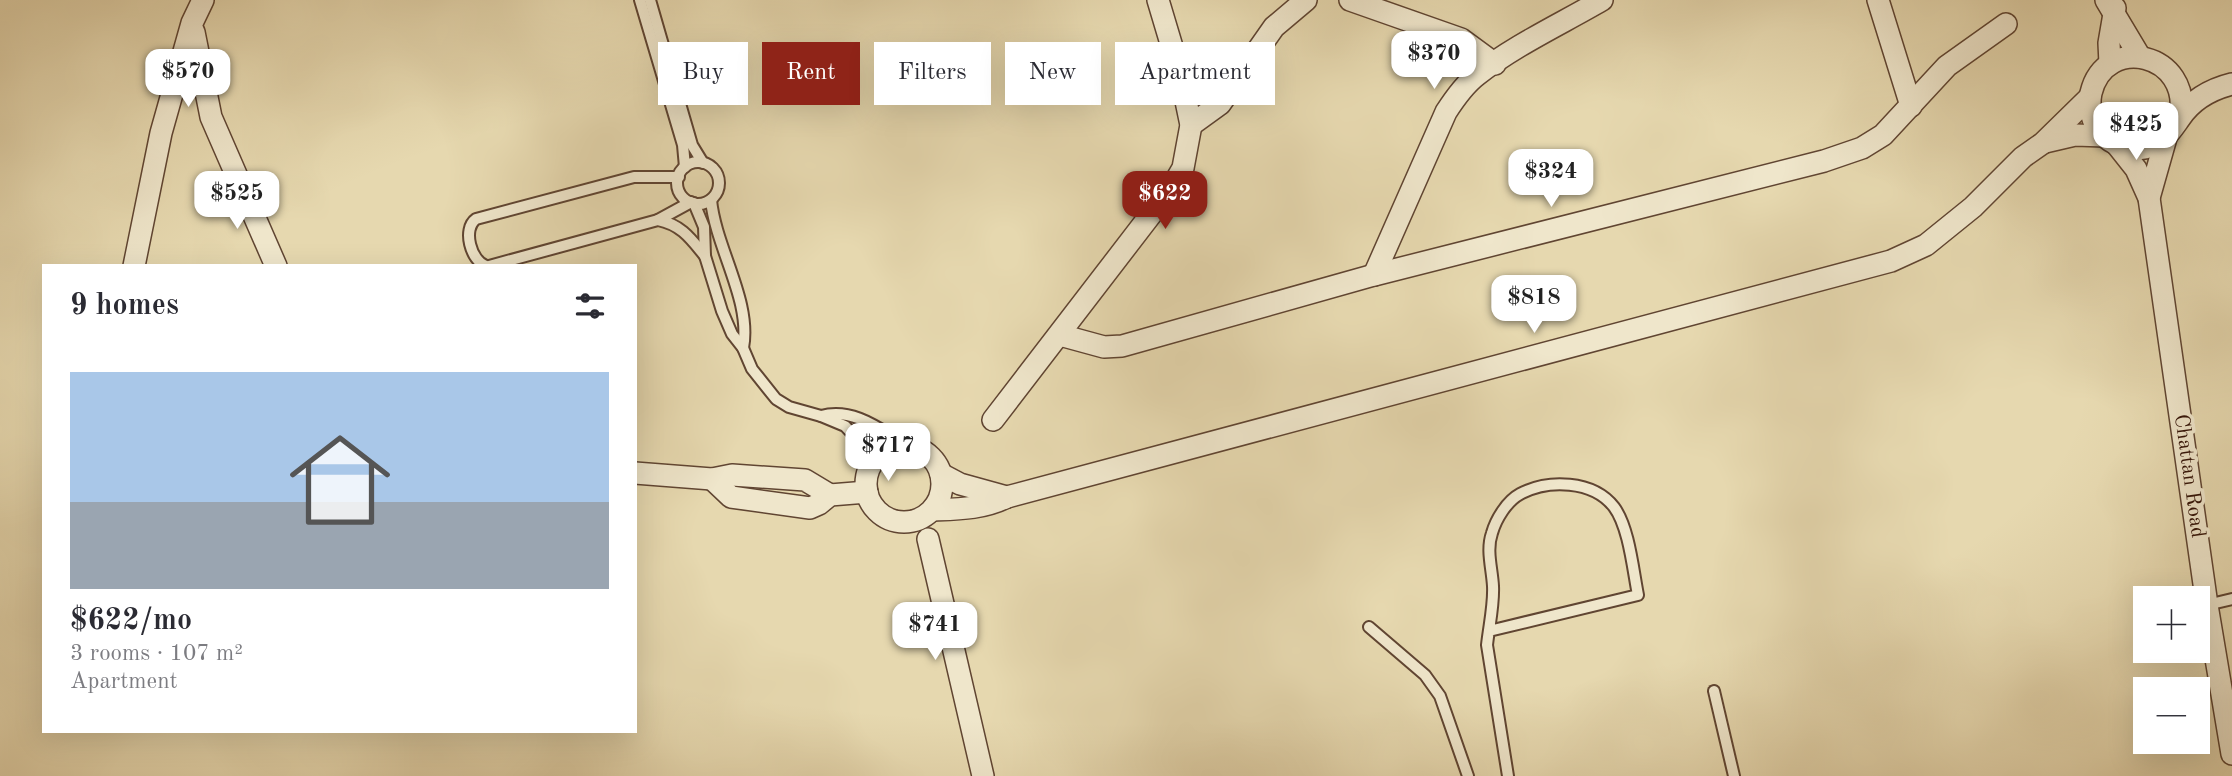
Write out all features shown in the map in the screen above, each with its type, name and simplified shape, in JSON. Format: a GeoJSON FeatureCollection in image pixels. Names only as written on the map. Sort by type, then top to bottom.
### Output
{"type":"FeatureCollection","features":[{"type":"Feature","properties":{"kind":"street"},"geometry":{"type":"LineString","coordinates":[[134,264],[161,134],[192,23],[203,0]]}},
{"type":"Feature","properties":{"kind":"street"},"geometry":{"type":"LineString","coordinates":[[993,420],[1183,169],[1191,125],[1181,77],[1158,0]]}},
{"type":"Feature","properties":{"kind":"street"},"geometry":{"type":"LineString","coordinates":[[1191,125],[1220,104],[1274,27],[1306,0]]}},
{"type":"Feature","properties":{"kind":"street"},"geometry":{"type":"LineString","coordinates":[[1350,0],[1461,39],[1495,64]]}},
{"type":"Feature","properties":{"kind":"street"},"geometry":{"type":"LineString","coordinates":[[1374,275],[1446,111],[1460,92],[1476,75],[1602,0]]}},
{"type":"Feature","properties":{"kind":"street"},"geometry":{"type":"LineString","coordinates":[[1878,0],[1911,106]]}},
{"type":"Feature","properties":{"kind":"street"},"geometry":{"type":"LineString","coordinates":[[2112,5],[2140,57]]}},
{"type":"Feature","properties":{"kind":"street"},"geometry":{"type":"LineString","coordinates":[[2110,64],[2112,5]]}},
{"type":"Feature","properties":{"kind":"street"},"geometry":{"type":"LineString","coordinates":[[192,23],[211,117],[275,264]]}},
{"type":"Feature","properties":{"kind":"street"},"geometry":{"type":"LineString","coordinates":[[1060,334],[1104,347],[1122,346],[1374,275],[1824,161],[1862,148],[1883,135],[1947,66],[2006,24]]}},
{"type":"Feature","properties":{"kind":"street"},"geometry":{"type":"LineString","coordinates":[[2111,140],[2093,119],[2090,97],[2100,73],[2110,64],[2124,58],[2140,57],[2155,61],[2172,75],[2195,83],[2225,86]]}},
{"type":"Feature","properties":{"kind":"street"},"geometry":{"type":"LineString","coordinates":[[2172,75],[2181,93],[2180,118]]}},
{"type":"Feature","properties":{"kind":"street"},"geometry":{"type":"LineString","coordinates":[[2043,142],[2075,135],[2111,140],[2129,148],[2155,145],[2166,138],[2196,101],[2225,86]]}},
{"type":"Feature","properties":{"kind":"street"},"geometry":{"type":"LineString","coordinates":[[933,510],[993,504],[1007,497],[1891,261],[1926,245],[1973,206],[2090,97]]}},
{"type":"Feature","properties":{"kind":"street","name":"Chattan Road"},"geometry":{"type":"LineString","coordinates":[[2149,198],[2166,138]]}},
{"type":"Feature","properties":{"kind":"street","name":"Chattan Road"},"geometry":{"type":"LineString","coordinates":[[2111,140],[2136,169],[2149,198],[2204,586]]}},
{"type":"Feature","properties":{"kind":"street"},"geometry":{"type":"LineString","coordinates":[[941,474],[939,499],[933,510],[923,517],[900,522],[888,519],[871,503],[867,492],[867,478],[872,464],[879,456],[888,450],[909,447],[929,456],[941,474],[960,484],[1007,497]]}},
{"type":"Feature","properties":{"kind":"street"},"geometry":{"type":"LineString","coordinates":[[637,473],[712,479],[732,475],[805,480],[830,495],[867,492]]}},
{"type":"Feature","properties":{"kind":"street"},"geometry":{"type":"LineString","coordinates":[[928,539],[983,776]]}},
{"type":"Feature","properties":{"kind":"street","name":"Chattan Road"},"geometry":{"type":"LineString","coordinates":[[2210,623],[2232,754]]}},
{"type":"Feature","properties":{"kind":"lane"},"geometry":{"type":"LineString","coordinates":[[640,0],[682,145],[685,167]]}},
{"type":"Feature","properties":{"kind":"lane"},"geometry":{"type":"LineString","coordinates":[[494,264],[659,220],[692,203],[702,204],[718,191],[719,179],[713,169],[703,163],[692,145],[650,0]]}},
{"type":"Feature","properties":{"kind":"lane"},"geometry":{"type":"LineString","coordinates":[[703,163],[685,167],[679,177],[680,192],[692,203],[706,235],[705,256],[732,334],[743,348],[752,369],[776,399],[789,407],[845,426],[863,445],[872,464]]}},
{"type":"Feature","properties":{"kind":"lane"},"geometry":{"type":"LineString","coordinates":[[484,264],[475,259],[468,232],[469,226],[476,219],[634,177],[679,177]]}},
{"type":"Feature","properties":{"kind":"lane"},"geometry":{"type":"LineString","coordinates":[[710,200],[715,228],[742,307],[746,332],[743,348]]}},
{"type":"Feature","properties":{"kind":"lane"},"geometry":{"type":"LineString","coordinates":[[659,220],[670,222],[682,229],[705,256]]}},
{"type":"Feature","properties":{"kind":"lane"},"geometry":{"type":"LineString","coordinates":[[821,416],[840,412],[854,416],[909,447]]}},
{"type":"Feature","properties":{"kind":"lane"},"geometry":{"type":"LineString","coordinates":[[1489,631],[1638,595],[1624,528],[1615,508],[1605,498],[1571,484],[1549,484],[1518,495],[1502,512],[1491,534],[1489,551],[1493,587],[1487,645],[1508,776]]}},
{"type":"Feature","properties":{"kind":"lane"},"geometry":{"type":"LineString","coordinates":[[2210,604],[2232,599]]}},
{"type":"Feature","properties":{"kind":"lane"},"geometry":{"type":"LineString","coordinates":[[1369,627],[1425,675],[1440,696],[1468,776]]}},
{"type":"Feature","properties":{"kind":"lane"},"geometry":{"type":"LineString","coordinates":[[1714,691],[1734,776]]}}]}
